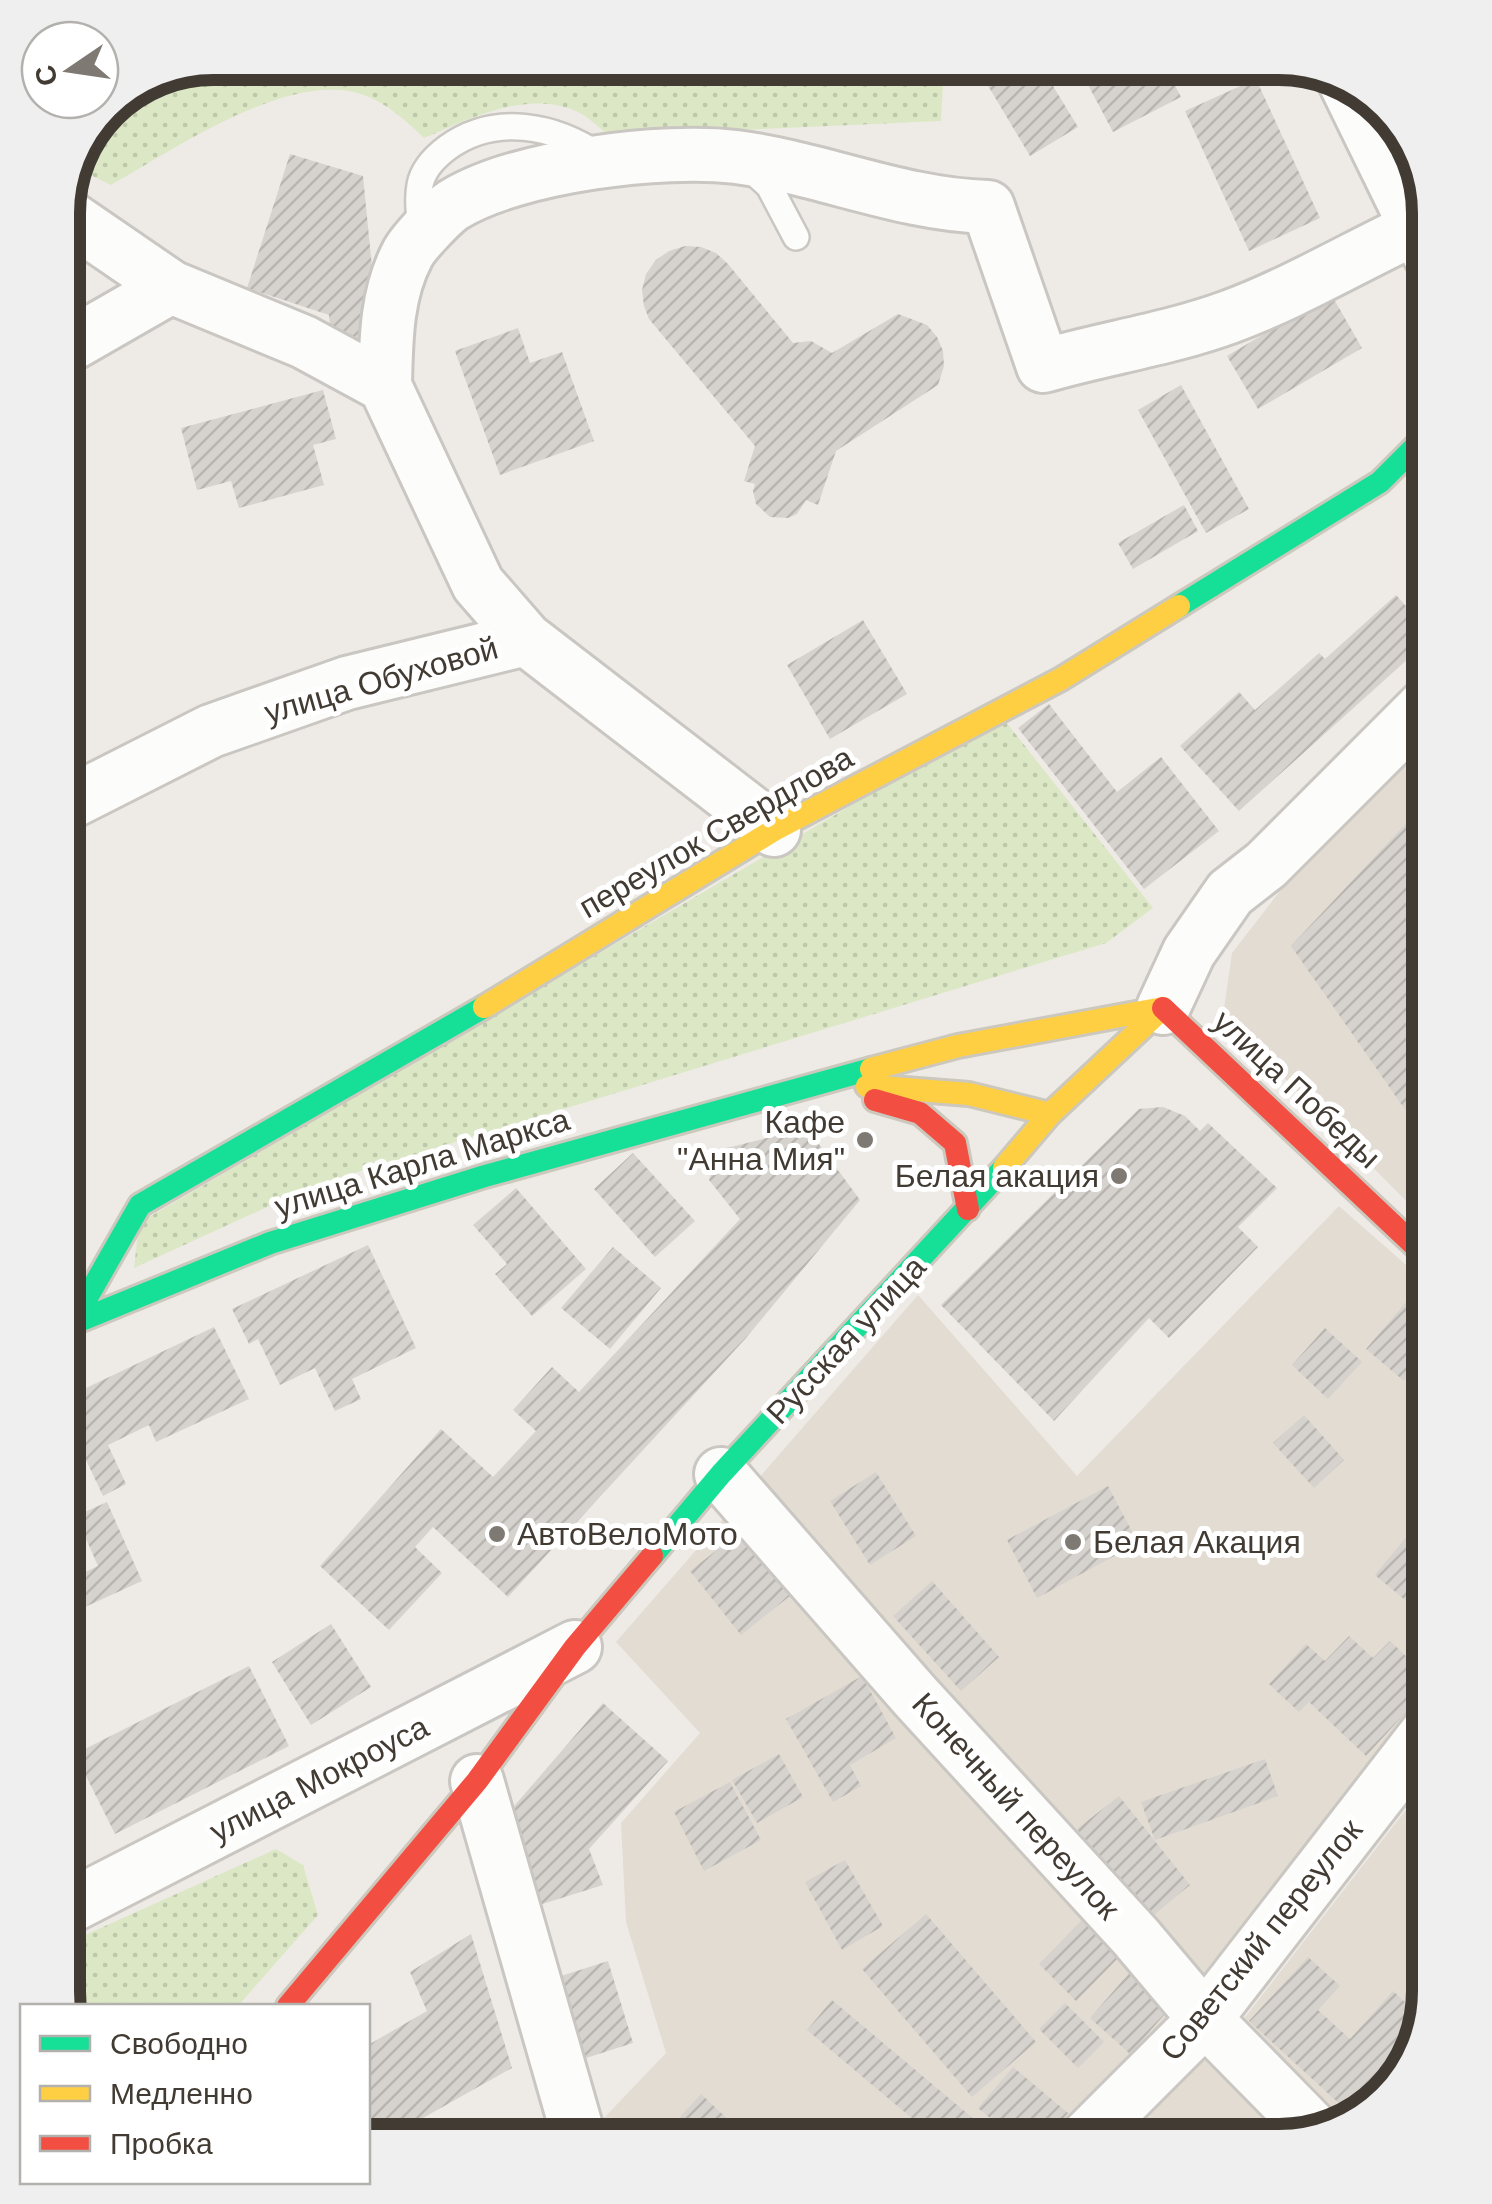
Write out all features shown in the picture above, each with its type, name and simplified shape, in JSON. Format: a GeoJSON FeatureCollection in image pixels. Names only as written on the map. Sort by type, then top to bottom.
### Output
{"type":"FeatureCollection","features":[{"type":"Feature","properties":{"kind":"main road","name":"переулок Свердлова"},"geometry":{"type":"LineString","coordinates":[[80,1304],[140,1206],[505,995],[774,830],[1062,679],[1380,482],[1412,451]]}},
{"type":"Feature","properties":{"kind":"main road","name":"улица Карла Маркса"},"geometry":{"type":"LineString","coordinates":[[80,1319],[288,1238],[484,1176],[958,1046],[1163,1008]]}},
{"type":"Feature","properties":{"kind":"main road","name":"Русская улица"},"geometry":{"type":"LineString","coordinates":[[290,2004],[478,1781],[576,1648],[721,1474],[968,1209],[1050,1114],[1163,1008]]}},
{"type":"Feature","properties":{"kind":"main road","name":"улица Победы"},"geometry":{"type":"LineString","coordinates":[[1163,1008],[1412,1242]]}},
{"type":"Feature","properties":{"kind":"main road","name":"улица Карла Маркса"},"geometry":{"type":"LineString","coordinates":[[809,1086],[897,1087],[969,1094],[1050,1114]]}},
{"type":"Feature","properties":{"kind":"main road","name":"улица Карла Маркса"},"geometry":{"type":"LineString","coordinates":[[809,1086],[868,1097],[920,1114],[955,1143],[968,1209]]}},
{"type":"Feature","properties":{"kind":"street"},"geometry":{"type":"LineString","coordinates":[[1357,106],[1412,218]]}},
{"type":"Feature","properties":{"kind":"street"},"geometry":{"type":"LineString","coordinates":[[526,639],[478,584],[385,386],[387,314],[408,251],[453,205],[516,180],[606,161],[671,153],[736,157],[912,198],[988,208],[1043,366],[1228,318],[1294,290],[1350,258],[1412,243]]}},
{"type":"Feature","properties":{"kind":"street"},"geometry":{"type":"LineString","coordinates":[[80,225],[171,287],[304,342],[385,386]]}},
{"type":"Feature","properties":{"kind":"street"},"geometry":{"type":"LineString","coordinates":[[80,338],[171,287]]}},
{"type":"Feature","properties":{"kind":"street","name":"улица Обуховой"},"geometry":{"type":"LineString","coordinates":[[80,797],[212,730],[347,683],[526,639],[774,830]]}},
{"type":"Feature","properties":{"kind":"street","name":"Русская улица"},"geometry":{"type":"LineString","coordinates":[[1163,1008],[1188,952],[1230,893],[1266,865],[1412,720]]}},
{"type":"Feature","properties":{"kind":"street","name":"Конечный переулок"},"geometry":{"type":"LineString","coordinates":[[721,1474],[928,1710],[1136,1936],[1205,2019],[1305,2121]]}},
{"type":"Feature","properties":{"kind":"street","name":"улица Мокроуса"},"geometry":{"type":"LineString","coordinates":[[80,1901],[576,1648]]}},
{"type":"Feature","properties":{"kind":"street","name":"Советский переулок"},"geometry":{"type":"LineString","coordinates":[[1101,2124],[1205,2019],[1412,1753]]}},
{"type":"Feature","properties":{"kind":"street"},"geometry":{"type":"LineString","coordinates":[[478,1781],[575,2124]]}},
{"type":"Feature","properties":{"kind":"lane"},"geometry":{"type":"LineString","coordinates":[[736,157],[769,186],[796,238]]}},
{"type":"Feature","properties":{"kind":"shaded area"},"geometry":{"type":"Polygon","coordinates":[[[1412,757],[1412,1207],[1223,1016],[1232,953],[1284,886],[1412,757]]]}},
{"type":"Feature","properties":{"kind":"shaded area"},"geometry":{"type":"Polygon","coordinates":[[[1339,1206],[1412,1270],[1412,1770],[1209,2053],[1278,2124],[598,2124],[666,2053],[626,1922],[621,1823],[700,1733],[616,1642],[918,1295],[1077,1476],[1339,1206]]]}},
{"type":"Feature","properties":{"kind":"shaded area"},"geometry":{"type":"Polygon","coordinates":[[[1412,1802],[1411,2008],[1402,2042],[1384,2072],[1360,2096],[1326,2115],[1239,2025],[1412,1802]]]}},
{"type":"Feature","properties":{"kind":"green space"},"geometry":{"type":"Polygon","coordinates":[[[213,80],[943,80],[941,121],[610,136],[578,112],[539,104],[499,109],[424,138],[379,102],[361,94],[331,90],[266,103],[198,135],[111,185],[87,173],[94,154],[125,113],[162,90],[213,80]]]}},
{"type":"Feature","properties":{"kind":"green space"},"geometry":{"type":"Polygon","coordinates":[[[1002,717],[1153,908],[1106,943],[315,1185],[134,1268],[139,1223],[1002,717]]]}},
{"type":"Feature","properties":{"kind":"green space"},"geometry":{"type":"Polygon","coordinates":[[[276,1849],[303,1865],[318,1915],[240,2004],[81,2004],[80,1937],[276,1849]]]}},
{"type":"Feature","properties":{"kind":"building"},"geometry":{"type":"Polygon","coordinates":[[[985,80],[1049,80],[1078,127],[1030,156],[985,80]]]}},
{"type":"Feature","properties":{"kind":"building"},"geometry":{"type":"Polygon","coordinates":[[[1172,80],[1181,97],[1113,132],[1087,83],[1172,80]]]}},
{"type":"Feature","properties":{"kind":"building"},"geometry":{"type":"Polygon","coordinates":[[[1256,80],[1320,218],[1249,251],[1185,111],[1256,80]]]}},
{"type":"Feature","properties":{"kind":"building"},"geometry":{"type":"Polygon","coordinates":[[[290,154],[363,176],[376,308],[366,344],[331,343],[329,315],[247,288],[290,154]]]}},
{"type":"Feature","properties":{"kind":"building"},"geometry":{"type":"Polygon","coordinates":[[[685,246],[716,253],[793,343],[811,341],[832,353],[898,314],[927,325],[937,337],[944,366],[938,385],[836,451],[818,505],[806,500],[797,514],[788,518],[770,517],[756,504],[755,484],[744,481],[755,446],[649,319],[642,290],[646,274],[656,260],[685,246]]]}},
{"type":"Feature","properties":{"kind":"building"},"geometry":{"type":"Polygon","coordinates":[[[1331,294],[1362,348],[1258,409],[1227,356],[1331,294]]]}},
{"type":"Feature","properties":{"kind":"building"},"geometry":{"type":"Polygon","coordinates":[[[518,328],[530,363],[562,352],[594,441],[500,475],[455,351],[518,328]]]}},
{"type":"Feature","properties":{"kind":"building"},"geometry":{"type":"Polygon","coordinates":[[[1181,385],[1249,509],[1206,533],[1138,410],[1181,385]]]}},
{"type":"Feature","properties":{"kind":"building"},"geometry":{"type":"Polygon","coordinates":[[[323,390],[336,439],[313,445],[324,485],[239,508],[231,481],[197,490],[181,428],[323,390]]]}},
{"type":"Feature","properties":{"kind":"building"},"geometry":{"type":"Polygon","coordinates":[[[1184,505],[1198,531],[1133,569],[1118,543],[1184,505]]]}},
{"type":"Feature","properties":{"kind":"building"},"geometry":{"type":"Polygon","coordinates":[[[1396,595],[1412,613],[1412,655],[1239,811],[1180,746],[1239,692],[1255,710],[1319,653],[1325,659],[1396,595]]]}},
{"type":"Feature","properties":{"kind":"building"},"geometry":{"type":"Polygon","coordinates":[[[863,620],[907,694],[830,739],[787,665],[863,620]]]}},
{"type":"Feature","properties":{"kind":"building"},"geometry":{"type":"Polygon","coordinates":[[[1049,704],[1117,792],[1161,757],[1219,831],[1144,889],[1018,728],[1049,704]]]}},
{"type":"Feature","properties":{"kind":"building"},"geometry":{"type":"Polygon","coordinates":[[[1412,817],[1412,1120],[1291,946],[1412,817]]]}},
{"type":"Feature","properties":{"kind":"building"},"geometry":{"type":"Polygon","coordinates":[[[1163,1107],[1185,1116],[1200,1131],[1208,1123],[1277,1188],[1238,1227],[1258,1247],[1169,1338],[1149,1318],[1054,1421],[941,1305],[1139,1109],[1163,1107]]]}},
{"type":"Feature","properties":{"kind":"building"},"geometry":{"type":"Polygon","coordinates":[[[807,1128],[860,1200],[746,1338],[508,1597],[433,1527],[415,1547],[442,1573],[389,1630],[320,1566],[441,1429],[493,1477],[536,1431],[513,1410],[552,1367],[579,1392],[740,1219],[709,1180],[719,1150],[807,1128]]]}},
{"type":"Feature","properties":{"kind":"building"},"geometry":{"type":"Polygon","coordinates":[[[633,1153],[695,1221],[655,1257],[594,1189],[633,1153]]]}},
{"type":"Feature","properties":{"kind":"building"},"geometry":{"type":"Polygon","coordinates":[[[516,1188],[586,1269],[532,1316],[495,1274],[507,1264],[473,1225],[516,1188]]]}},
{"type":"Feature","properties":{"kind":"building"},"geometry":{"type":"Polygon","coordinates":[[[368,1245],[416,1348],[352,1379],[361,1399],[335,1411],[315,1368],[280,1385],[258,1339],[249,1344],[232,1309],[368,1245]]]}},
{"type":"Feature","properties":{"kind":"building"},"geometry":{"type":"Polygon","coordinates":[[[613,1247],[661,1288],[610,1349],[561,1308],[613,1247]]]}},
{"type":"Feature","properties":{"kind":"building"},"geometry":{"type":"Polygon","coordinates":[[[1412,1295],[1412,1371],[1404,1381],[1366,1349],[1412,1295]]]}},
{"type":"Feature","properties":{"kind":"building"},"geometry":{"type":"Polygon","coordinates":[[[214,1327],[249,1399],[156,1442],[149,1425],[108,1445],[126,1484],[103,1496],[80,1447],[80,1391],[214,1327]]]}},
{"type":"Feature","properties":{"kind":"building"},"geometry":{"type":"Polygon","coordinates":[[[1325,1328],[1362,1362],[1328,1399],[1292,1365],[1325,1328]]]}},
{"type":"Feature","properties":{"kind":"building"},"geometry":{"type":"Polygon","coordinates":[[[1304,1415],[1344,1460],[1314,1488],[1273,1443],[1304,1415]]]}},
{"type":"Feature","properties":{"kind":"building"},"geometry":{"type":"Polygon","coordinates":[[[876,1472],[916,1536],[870,1565],[830,1501],[876,1472]]]}},
{"type":"Feature","properties":{"kind":"building","name":"Белая Акация"},"geometry":{"type":"Polygon","coordinates":[[[1108,1486],[1138,1543],[1037,1598],[1007,1540],[1108,1486]]]}},
{"type":"Feature","properties":{"kind":"building"},"geometry":{"type":"Polygon","coordinates":[[[107,1502],[142,1581],[80,1609],[80,1574],[98,1566],[80,1525],[80,1514],[107,1502]]]}},
{"type":"Feature","properties":{"kind":"building"},"geometry":{"type":"Polygon","coordinates":[[[1412,1530],[1412,1606],[1375,1575],[1412,1530]]]}},
{"type":"Feature","properties":{"kind":"building"},"geometry":{"type":"Polygon","coordinates":[[[740,1532],[790,1596],[741,1635],[690,1571],[740,1532]]]}},
{"type":"Feature","properties":{"kind":"building"},"geometry":{"type":"Polygon","coordinates":[[[932,1581],[999,1657],[961,1691],[893,1616],[932,1581]]]}},
{"type":"Feature","properties":{"kind":"building"},"geometry":{"type":"Polygon","coordinates":[[[331,1624],[371,1687],[311,1725],[272,1662],[331,1624]]]}},
{"type":"Feature","properties":{"kind":"building"},"geometry":{"type":"Polygon","coordinates":[[[1349,1636],[1373,1658],[1390,1641],[1412,1662],[1412,1706],[1366,1756],[1309,1702],[1299,1712],[1269,1684],[1306,1644],[1325,1661],[1349,1636]]]}},
{"type":"Feature","properties":{"kind":"building"},"geometry":{"type":"Polygon","coordinates":[[[249,1666],[289,1746],[115,1834],[80,1764],[80,1751],[249,1666]]]}},
{"type":"Feature","properties":{"kind":"building"},"geometry":{"type":"Polygon","coordinates":[[[862,1676],[896,1738],[850,1765],[861,1786],[833,1802],[786,1719],[862,1676]]]}},
{"type":"Feature","properties":{"kind":"building"},"geometry":{"type":"Polygon","coordinates":[[[603,1703],[668,1761],[589,1849],[603,1885],[536,1906],[509,1812],[603,1703]]]}},
{"type":"Feature","properties":{"kind":"building"},"geometry":{"type":"Polygon","coordinates":[[[779,1754],[803,1797],[757,1823],[732,1780],[779,1754]]]}},
{"type":"Feature","properties":{"kind":"building"},"geometry":{"type":"Polygon","coordinates":[[[1265,1759],[1278,1796],[1155,1840],[1141,1802],[1265,1759]]]}},
{"type":"Feature","properties":{"kind":"building"},"geometry":{"type":"Polygon","coordinates":[[[730,1782],[761,1840],[704,1871],[674,1812],[730,1782]]]}},
{"type":"Feature","properties":{"kind":"building"},"geometry":{"type":"Polygon","coordinates":[[[1119,1796],[1190,1885],[1149,1919],[1077,1829],[1119,1796]]]}},
{"type":"Feature","properties":{"kind":"building"},"geometry":{"type":"Polygon","coordinates":[[[845,1860],[883,1926],[842,1950],[805,1882],[845,1860]]]}},
{"type":"Feature","properties":{"kind":"building"},"geometry":{"type":"Polygon","coordinates":[[[926,1914],[1036,2042],[972,2097],[862,1969],[926,1914]]]}},
{"type":"Feature","properties":{"kind":"building"},"geometry":{"type":"Polygon","coordinates":[[[1086,1916],[1123,1953],[1076,2001],[1039,1964],[1086,1916]]]}},
{"type":"Feature","properties":{"kind":"building"},"geometry":{"type":"Polygon","coordinates":[[[471,1934],[512,2068],[412,2124],[378,2124],[370,2116],[370,2044],[427,2011],[410,1972],[471,1934]]]}},
{"type":"Feature","properties":{"kind":"building"},"geometry":{"type":"Polygon","coordinates":[[[1308,1957],[1340,1986],[1318,2010],[1350,2039],[1393,1991],[1411,2008],[1402,2042],[1384,2072],[1343,2107],[1249,2021],[1308,1957]]]}},
{"type":"Feature","properties":{"kind":"building"},"geometry":{"type":"Polygon","coordinates":[[[608,1961],[633,2043],[586,2058],[561,1976],[608,1961]]]}},
{"type":"Feature","properties":{"kind":"building"},"geometry":{"type":"Polygon","coordinates":[[[1138,1963],[1178,1999],[1130,2054],[1090,2018],[1138,1963]]]}},
{"type":"Feature","properties":{"kind":"building"},"geometry":{"type":"Polygon","coordinates":[[[832,2000],[980,2124],[919,2124],[807,2030],[832,2000]]]}},
{"type":"Feature","properties":{"kind":"building"},"geometry":{"type":"Polygon","coordinates":[[[1065,2003],[1104,2042],[1078,2068],[1039,2029],[1065,2003]]]}},
{"type":"Feature","properties":{"kind":"building"},"geometry":{"type":"Polygon","coordinates":[[[1013,2067],[1068,2113],[1059,2124],[997,2124],[978,2108],[1013,2067]]]}},
{"type":"Feature","properties":{"kind":"building"},"geometry":{"type":"Polygon","coordinates":[[[701,2094],[733,2124],[683,2124],[678,2119],[701,2094]]]}},
{"type":"Feature","properties":{"kind":"traffic: fast"},"geometry":{"type":"LineString","coordinates":[[1179,606],[1380,482],[1412,450]]}},
{"type":"Feature","properties":{"kind":"traffic: fast"},"geometry":{"type":"LineString","coordinates":[[80,1310],[140,1205],[484,1007]]}},
{"type":"Feature","properties":{"kind":"traffic: fast"},"geometry":{"type":"LineString","coordinates":[[80,1320],[270,1243],[485,1176],[871,1069]]}},
{"type":"Feature","properties":{"kind":"traffic: fast"},"geometry":{"type":"LineString","coordinates":[[652,1556],[721,1474],[1004,1168]]}},
{"type":"Feature","properties":{"kind":"traffic: slow"},"geometry":{"type":"LineString","coordinates":[[484,1007],[774,830],[1061,679],[1179,606]]}},
{"type":"Feature","properties":{"kind":"traffic: slow"},"geometry":{"type":"LineString","coordinates":[[871,1069],[958,1046],[1163,1008]]}},
{"type":"Feature","properties":{"kind":"traffic: slow"},"geometry":{"type":"LineString","coordinates":[[1004,1168],[1050,1114],[1163,1008]]}},
{"type":"Feature","properties":{"kind":"traffic: slow"},"geometry":{"type":"LineString","coordinates":[[867,1086],[969,1094],[1050,1114]]}},
{"type":"Feature","properties":{"kind":"traffic: jam"},"geometry":{"type":"LineString","coordinates":[[1163,1008],[1412,1243]]}},
{"type":"Feature","properties":{"kind":"traffic: jam"},"geometry":{"type":"LineString","coordinates":[[875,1100],[920,1113],[955,1143],[968,1209]]}},
{"type":"Feature","properties":{"kind":"traffic: jam"},"geometry":{"type":"LineString","coordinates":[[290,2004],[477,1781],[575,1647],[652,1556]]}},
{"type":"Feature","properties":{"kind":"place","name":"Кафе \"Анна Мия\""},"geometry":{"type":"Point","coordinates":[865,1140]}},
{"type":"Feature","properties":{"kind":"place","name":"Белая акация"},"geometry":{"type":"Point","coordinates":[1119,1176]}},
{"type":"Feature","properties":{"kind":"place","name":"АвтоВелоМото"},"geometry":{"type":"Point","coordinates":[497,1534]}},
{"type":"Feature","properties":{"kind":"place","name":"Белая Акация"},"geometry":{"type":"Point","coordinates":[1073,1542]}}]}
